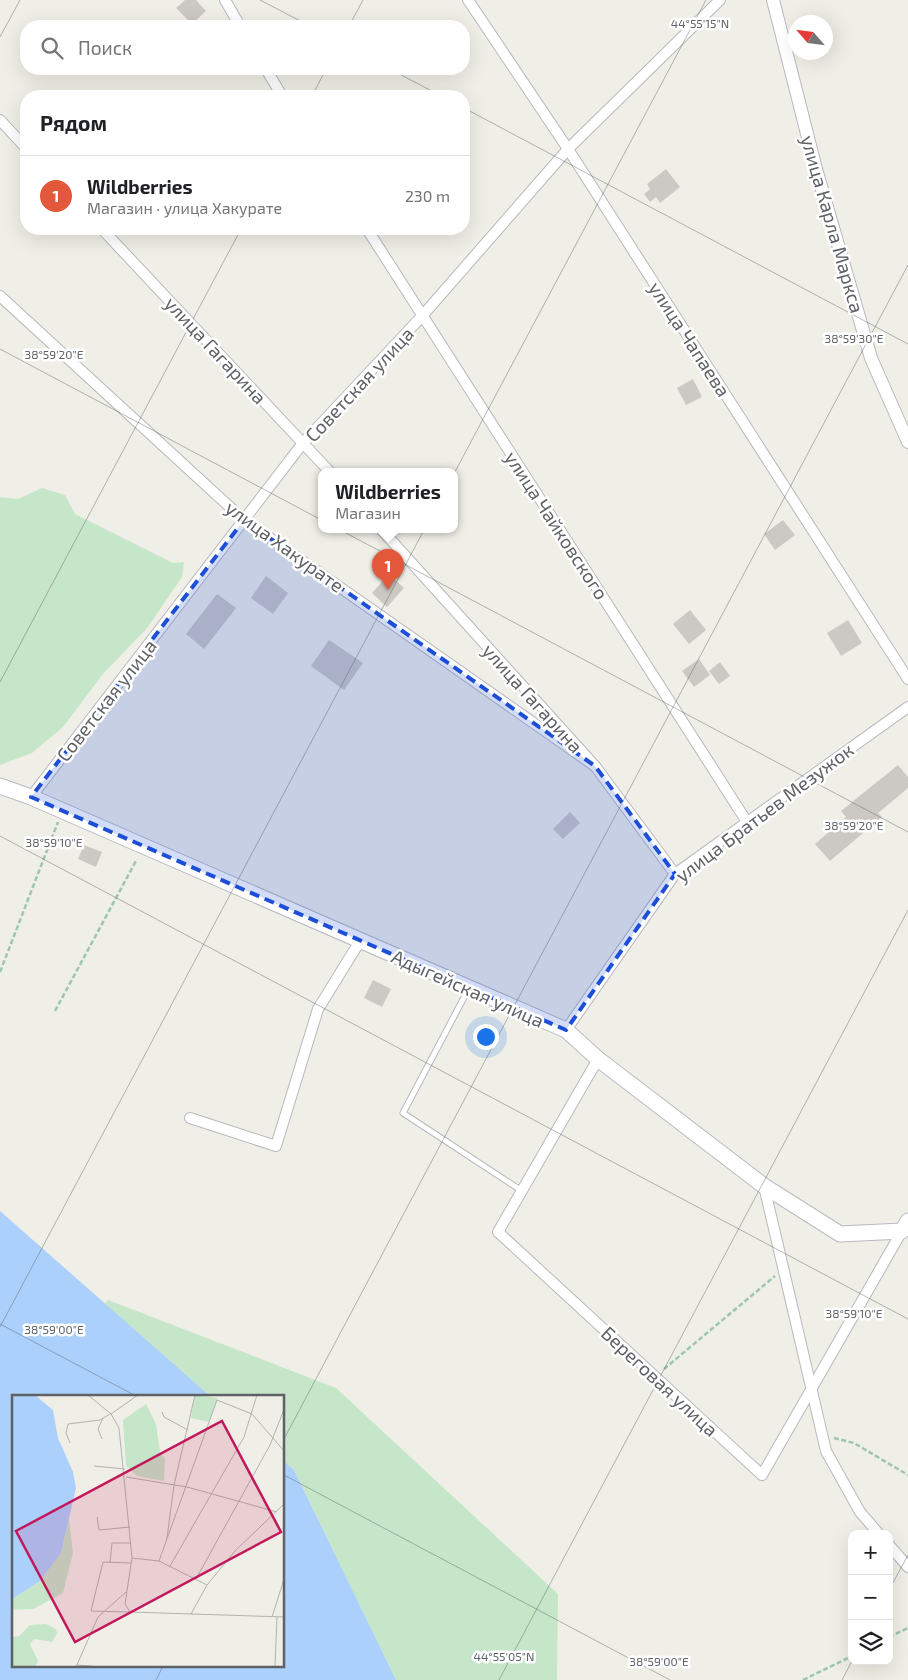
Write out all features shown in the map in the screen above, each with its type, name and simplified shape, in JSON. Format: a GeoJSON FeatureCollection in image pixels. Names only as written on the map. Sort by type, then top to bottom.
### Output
{"type":"FeatureCollection","features":[{"type":"Feature","properties":{"kind":"main road","name":"Адыгейская улица"},"geometry":{"type":"LineString","coordinates":[[0,786],[62,810],[566,1030],[598,1059],[764,1186],[840,1234],[905,1226]]}},
{"type":"Feature","properties":{"kind":"street"},"geometry":{"type":"LineString","coordinates":[[225,0],[237,20]]}},
{"type":"Feature","properties":{"kind":"street","name":"улица Чапаева"},"geometry":{"type":"LineString","coordinates":[[468,0],[568,148],[908,679]]}},
{"type":"Feature","properties":{"kind":"street","name":"Советская улица"},"geometry":{"type":"LineString","coordinates":[[31,797],[303,443],[422,315],[568,148],[720,0]]}},
{"type":"Feature","properties":{"kind":"street","name":"улица Карла Маркса"},"geometry":{"type":"LineString","coordinates":[[773,0],[816,170],[871,358],[908,442]]}},
{"type":"Feature","properties":{"kind":"street"},"geometry":{"type":"LineString","coordinates":[[270,75],[278,90]]}},
{"type":"Feature","properties":{"kind":"street"},"geometry":{"type":"LineString","coordinates":[[0,120],[20,142]]}},
{"type":"Feature","properties":{"kind":"street","name":"улица Гагарина"},"geometry":{"type":"LineString","coordinates":[[108,235],[326,468]]}},
{"type":"Feature","properties":{"kind":"street","name":"улица Чайковского"},"geometry":{"type":"LineString","coordinates":[[371,235],[747,822]]}},
{"type":"Feature","properties":{"kind":"street","name":"улица Хакурате"},"geometry":{"type":"LineString","coordinates":[[0,296],[244,520],[595,766]]}},
{"type":"Feature","properties":{"kind":"street","name":"улица Гагарина"},"geometry":{"type":"LineString","coordinates":[[385,533],[595,766],[675,874]]}},
{"type":"Feature","properties":{"kind":"street","name":"улица Братьев Мезужок"},"geometry":{"type":"LineString","coordinates":[[566,1030],[675,874],[908,707]]}},
{"type":"Feature","properties":{"kind":"street"},"geometry":{"type":"LineString","coordinates":[[190,1118],[276,1146],[318,1009],[360,941]]}},
{"type":"Feature","properties":{"kind":"street","name":"Береговая улица"},"geometry":{"type":"LineString","coordinates":[[598,1059],[498,1232],[762,1475],[905,1226]]}},
{"type":"Feature","properties":{"kind":"street"},"geometry":{"type":"LineString","coordinates":[[764,1186],[826,1451],[860,1512],[876,1530]]}},
{"type":"Feature","properties":{"kind":"street"},"geometry":{"type":"LineString","coordinates":[[893,1550],[908,1567]]}},
{"type":"Feature","properties":{"kind":"lane"},"geometry":{"type":"LineString","coordinates":[[469,988],[402,1113],[522,1191]]}},
{"type":"Feature","properties":{"kind":"path"},"geometry":{"type":"LineString","coordinates":[[0,972],[62,810]]}},
{"type":"Feature","properties":{"kind":"path"},"geometry":{"type":"LineString","coordinates":[[55,1011],[144,846]]}},
{"type":"Feature","properties":{"kind":"path"},"geometry":{"type":"LineString","coordinates":[[656,1377],[680,1354],[783,1269]]}},
{"type":"Feature","properties":{"kind":"path"},"geometry":{"type":"LineString","coordinates":[[823,1439],[838,1438],[854,1443],[908,1475]]}},
{"type":"Feature","properties":{"kind":"path"},"geometry":{"type":"LineString","coordinates":[[893,1635],[908,1628]]}},
{"type":"Feature","properties":{"kind":"path"},"geometry":{"type":"LineString","coordinates":[[803,1680],[848,1658]]}},
{"type":"Feature","properties":{"kind":"highlighted area"},"geometry":{"type":"Polygon","coordinates":[[[244,520],[595,766],[675,874],[566,1030],[31,797],[244,520]]]}},
{"type":"Feature","properties":{"kind":"green space"},"geometry":{"type":"Polygon","coordinates":[[[42,488],[65,495],[75,514],[173,563],[184,562],[182,577],[147,628],[103,674],[63,727],[32,753],[0,765],[0,497],[18,499],[42,488]]]}},
{"type":"Feature","properties":{"kind":"green space"},"geometry":{"type":"Polygon","coordinates":[[[108,1300],[336,1388],[558,1594],[557,1680],[396,1680],[294,1470],[285,1462],[285,1395],[209,1395],[105,1304],[108,1300]]]}},
{"type":"Feature","properties":{"kind":"water"},"geometry":{"type":"Polygon","coordinates":[[[0,1211],[209,1395],[12,1395],[12,1668],[285,1668],[285,1462],[294,1470],[396,1680],[0,1680],[0,1211]]]}},
{"type":"Feature","properties":{"kind":"building"},"geometry":{"type":"Polygon","coordinates":[[[185,0],[196,0],[206,11],[196,20],[188,20],[176,8],[185,0]]]}},
{"type":"Feature","properties":{"kind":"building"},"geometry":{"type":"Polygon","coordinates":[[[666,169],[680,187],[660,203],[656,197],[650,202],[644,194],[650,189],[647,184],[666,169]]]}},
{"type":"Feature","properties":{"kind":"building"},"geometry":{"type":"Polygon","coordinates":[[[693,379],[702,397],[686,405],[677,388],[693,379]]]}},
{"type":"Feature","properties":{"kind":"building"},"geometry":{"type":"Polygon","coordinates":[[[783,520],[795,535],[775,550],[764,534],[783,520]]]}},
{"type":"Feature","properties":{"kind":"building"},"geometry":{"type":"Polygon","coordinates":[[[389,574],[404,588],[387,607],[372,593],[389,574]]]}},
{"type":"Feature","properties":{"kind":"building"},"geometry":{"type":"Polygon","coordinates":[[[266,576],[288,593],[273,614],[251,598],[266,576]]]}},
{"type":"Feature","properties":{"kind":"building"},"geometry":{"type":"Polygon","coordinates":[[[217,594],[236,608],[204,649],[186,634],[217,594]]]}},
{"type":"Feature","properties":{"kind":"building"},"geometry":{"type":"Polygon","coordinates":[[[690,610],[706,630],[689,644],[673,624],[690,610]]]}},
{"type":"Feature","properties":{"kind":"building"},"geometry":{"type":"Polygon","coordinates":[[[848,620],[862,643],[841,656],[827,633],[848,620]]]}},
{"type":"Feature","properties":{"kind":"building"},"geometry":{"type":"Polygon","coordinates":[[[329,640],[363,663],[344,690],[311,666],[329,640]]]}},
{"type":"Feature","properties":{"kind":"building"},"geometry":{"type":"Polygon","coordinates":[[[699,659],[710,675],[694,687],[682,671],[699,659]]]}},
{"type":"Feature","properties":{"kind":"building"},"geometry":{"type":"Polygon","coordinates":[[[720,662],[730,676],[719,684],[709,671],[720,662]]]}},
{"type":"Feature","properties":{"kind":"building"},"geometry":{"type":"Polygon","coordinates":[[[898,765],[908,777],[908,788],[878,813],[882,817],[830,861],[815,844],[846,817],[841,811],[898,765]]]}},
{"type":"Feature","properties":{"kind":"building"},"geometry":{"type":"Polygon","coordinates":[[[570,812],[580,823],[563,839],[553,829],[570,812]]]}},
{"type":"Feature","properties":{"kind":"building"},"geometry":{"type":"Polygon","coordinates":[[[84,845],[102,852],[96,867],[78,859],[84,845]]]}},
{"type":"Feature","properties":{"kind":"building"},"geometry":{"type":"Polygon","coordinates":[[[373,980],[391,989],[382,1007],[364,998],[373,980]]]}},
{"type":"Feature","properties":{"kind":"place","name":"Wildberries"},"geometry":{"type":"Point","coordinates":[388,590]}}]}
